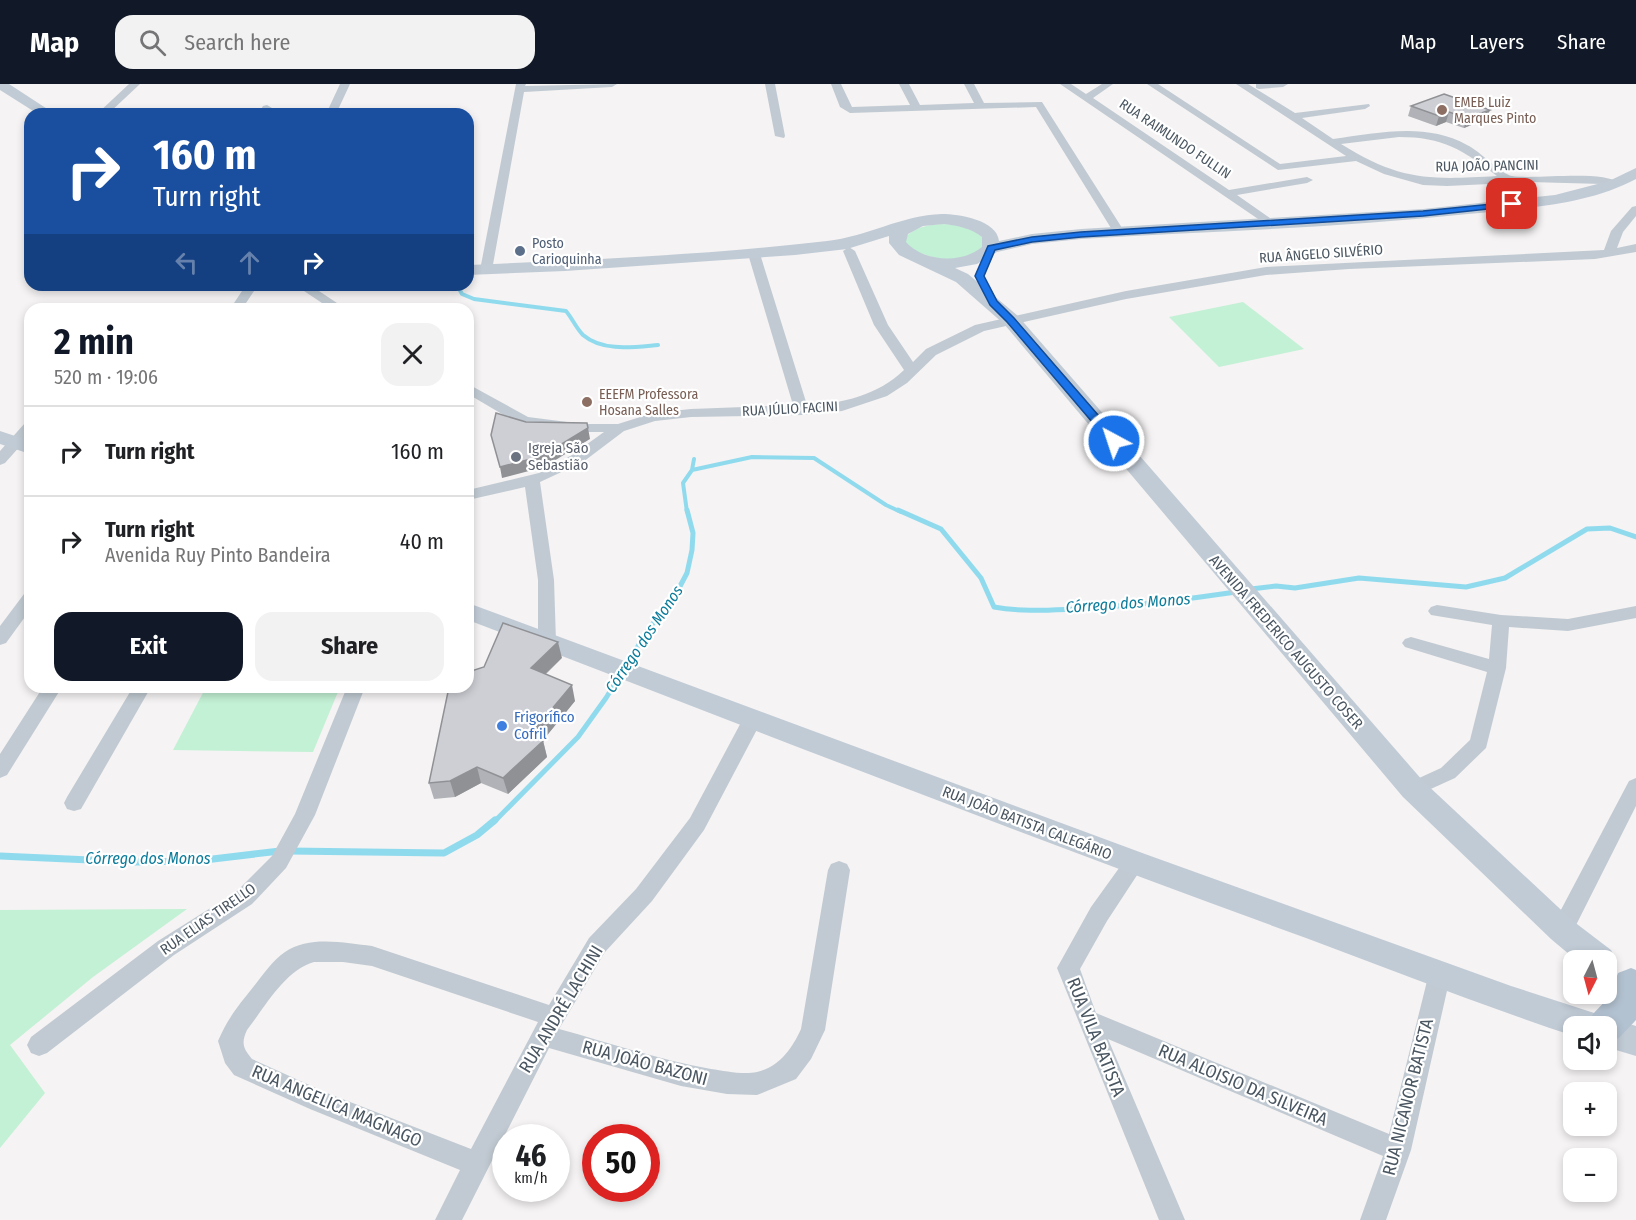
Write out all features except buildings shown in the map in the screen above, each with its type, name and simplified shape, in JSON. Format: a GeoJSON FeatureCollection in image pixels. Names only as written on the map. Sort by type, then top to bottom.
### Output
{"type":"FeatureCollection","features":[{"type":"Feature","properties":{"kind":"main road"},"geometry":{"type":"LineString","coordinates":[[0,84],[38,108]]}},
{"type":"Feature","properties":{"kind":"main road"},"geometry":{"type":"LineString","coordinates":[[795,250],[879,253],[922,260],[962,262],[978,258],[990,250],[1032,239],[1268,221],[1423,214],[1556,200],[1615,184],[1636,173]]}},
{"type":"Feature","properties":{"kind":"main road"},"geometry":{"type":"LineString","coordinates":[[477,270],[795,250],[847,244],[926,220],[953,220],[1026,230],[1112,232]]}},
{"type":"Feature","properties":{"kind":"main road"},"geometry":{"type":"LineString","coordinates":[[953,220],[969,223],[987,232],[992,240],[990,250]]}},
{"type":"Feature","properties":{"kind":"main road"},"geometry":{"type":"LineString","coordinates":[[911,225],[901,231],[897,243],[904,252],[922,260]]}},
{"type":"Feature","properties":{"kind":"main road","name":"AVENIDA FREDERICO AUGUSTO COSER"},"geometry":{"type":"LineString","coordinates":[[990,250],[979,276],[993,303]]}},
{"type":"Feature","properties":{"kind":"main road","name":"AVENIDA FREDERICO AUGUSTO COSER"},"geometry":{"type":"LineString","coordinates":[[922,260],[962,278],[1011,320],[1413,789],[1562,930],[1587,950]]}},
{"type":"Feature","properties":{"kind":"main road","name":"RUA JOÃO BATISTA CALEGÁRIO"},"geometry":{"type":"LineString","coordinates":[[474,613],[1134,863],[1440,973],[1508,1000],[1563,1018]]}},
{"type":"Feature","properties":{"kind":"main road"},"geometry":{"type":"LineString","coordinates":[[1616,1016],[1627,1004],[1624,978]]}},
{"type":"Feature","properties":{"kind":"main road"},"geometry":{"type":"LineString","coordinates":[[1617,1035],[1636,1041]]}},
{"type":"Feature","properties":{"kind":"street"},"geometry":{"type":"LineString","coordinates":[[109,108],[135,84]]}},
{"type":"Feature","properties":{"kind":"street"},"geometry":{"type":"LineString","coordinates":[[334,108],[345,84]]}},
{"type":"Feature","properties":{"kind":"street"},"geometry":{"type":"LineString","coordinates":[[477,270],[521,86],[612,84]]}},
{"type":"Feature","properties":{"kind":"street"},"geometry":{"type":"LineString","coordinates":[[770,84],[780,136]]}},
{"type":"Feature","properties":{"kind":"street"},"geometry":{"type":"LineString","coordinates":[[836,84],[845,107],[850,110],[1039,104],[1112,232]]}},
{"type":"Feature","properties":{"kind":"street"},"geometry":{"type":"LineString","coordinates":[[904,84],[917,109]]}},
{"type":"Feature","properties":{"kind":"street"},"geometry":{"type":"LineString","coordinates":[[969,84],[981,106]]}},
{"type":"Feature","properties":{"kind":"street","name":"RUA RAIMUNDO FULLIN"},"geometry":{"type":"LineString","coordinates":[[1065,84],[1268,221]]}},
{"type":"Feature","properties":{"kind":"street"},"geometry":{"type":"LineString","coordinates":[[1087,98],[1108,84]]}},
{"type":"Feature","properties":{"kind":"street"},"geometry":{"type":"LineString","coordinates":[[1152,84],[1278,167],[1357,158]]}},
{"type":"Feature","properties":{"kind":"street","name":"RUA JOÃO PANCINI"},"geometry":{"type":"LineString","coordinates":[[1241,84],[1260,89],[1291,117],[1357,158],[1395,174],[1426,182],[1508,179],[1602,181],[1615,184]]}},
{"type":"Feature","properties":{"kind":"street"},"geometry":{"type":"LineString","coordinates":[[1260,89],[1283,84]]}},
{"type":"Feature","properties":{"kind":"street"},"geometry":{"type":"LineString","coordinates":[[1291,117],[1365,106]]}},
{"type":"Feature","properties":{"kind":"street"},"geometry":{"type":"LineString","coordinates":[[1333,142],[1414,132],[1429,134],[1463,146],[1508,179]]}},
{"type":"Feature","properties":{"kind":"street"},"geometry":{"type":"LineString","coordinates":[[1229,193],[1307,180]]}},
{"type":"Feature","properties":{"kind":"street"},"geometry":{"type":"LineString","coordinates":[[1610,251],[1617,231],[1636,209]]}},
{"type":"Feature","properties":{"kind":"street","name":"RUA ÂNGELO SILVÉRIO"},"geometry":{"type":"LineString","coordinates":[[1011,320],[1126,295],[1266,271],[1349,265],[1595,255],[1636,248]]}},
{"type":"Feature","properties":{"kind":"street"},"geometry":{"type":"LineString","coordinates":[[849,251],[881,325],[911,370]]}},
{"type":"Feature","properties":{"kind":"street"},"geometry":{"type":"LineString","coordinates":[[754,254],[802,411]]}},
{"type":"Feature","properties":{"kind":"street"},"geometry":{"type":"LineString","coordinates":[[311,291],[330,303]]}},
{"type":"Feature","properties":{"kind":"street","name":"RUA JÚLIO FACINI"},"geometry":{"type":"LineString","coordinates":[[619,428],[653,417],[690,413],[802,411],[837,408],[866,400],[902,380],[931,352],[963,335],[1011,320]]}},
{"type":"Feature","properties":{"kind":"street"},"geometry":{"type":"LineString","coordinates":[[474,391],[524,420],[566,427],[619,428]]}},
{"type":"Feature","properties":{"kind":"street"},"geometry":{"type":"LineString","coordinates":[[474,494],[532,480],[562,468],[592,450],[619,428]]}},
{"type":"Feature","properties":{"kind":"street"},"geometry":{"type":"LineString","coordinates":[[0,460],[15,442]]}},
{"type":"Feature","properties":{"kind":"street"},"geometry":{"type":"LineString","coordinates":[[532,480],[546,580],[547,642]]}},
{"type":"Feature","properties":{"kind":"street"},"geometry":{"type":"LineString","coordinates":[[0,639],[24,606]]}},
{"type":"Feature","properties":{"kind":"street"},"geometry":{"type":"LineString","coordinates":[[1437,611],[1501,621],[1568,626],[1636,612]]}},
{"type":"Feature","properties":{"kind":"street"},"geometry":{"type":"LineString","coordinates":[[1413,789],[1448,773],[1479,742],[1497,668],[1501,621]]}},
{"type":"Feature","properties":{"kind":"street"},"geometry":{"type":"LineString","coordinates":[[1411,643],[1497,668]]}},
{"type":"Feature","properties":{"kind":"street"},"geometry":{"type":"LineString","coordinates":[[0,770],[50,693]]}},
{"type":"Feature","properties":{"kind":"street"},"geometry":{"type":"LineString","coordinates":[[74,803],[138,693]]}},
{"type":"Feature","properties":{"kind":"street","name":"RUA ELIAS TIRELLO"},"geometry":{"type":"LineString","coordinates":[[39,1046],[166,948],[244,898],[279,862],[298,829],[354,693]]}},
{"type":"Feature","properties":{"kind":"street","name":"RUA ANDRÉ LACHINI"},"geometry":{"type":"LineString","coordinates":[[448,1220],[475,1164],[549,1026],[597,945],[644,895],[698,824],[752,720]]}},
{"type":"Feature","properties":{"kind":"street"},"geometry":{"type":"LineString","coordinates":[[1562,930],[1636,786]]}},
{"type":"Feature","properties":{"kind":"street","name":"RUA VILA BATISTA"},"geometry":{"type":"LineString","coordinates":[[1134,863],[1099,914],[1068,968],[1172,1220]]}},
{"type":"Feature","properties":{"kind":"street","name":"RUA JOÃO BAZONI"},"geometry":{"type":"LineString","coordinates":[[549,1026],[681,1074],[727,1083],[757,1084],[787,1071],[803,1050],[813,1030],[839,870]]}},
{"type":"Feature","properties":{"kind":"street","name":"RUA ANGELICA MAGNAGO"},"geometry":{"type":"LineString","coordinates":[[475,1164],[243,1067],[233,1055],[230,1041],[238,1023],[284,966],[295,957],[314,952],[343,952],[372,956],[549,1026]]}},
{"type":"Feature","properties":{"kind":"street","name":"RUA NICANOR BATISTA"},"geometry":{"type":"LineString","coordinates":[[1373,1220],[1398,1150],[1440,973]]}},
{"type":"Feature","properties":{"kind":"street","name":"RUA ALOISIO DA SILVEIRA"},"geometry":{"type":"LineString","coordinates":[[1088,1020],[1398,1150]]}},
{"type":"Feature","properties":{"kind":"green space"},"geometry":{"type":"Polygon","coordinates":[[[941,224],[966,228],[977,233],[986,241],[979,254],[945,261],[907,249],[905,238],[913,231],[941,224]]]}},
{"type":"Feature","properties":{"kind":"green space"},"geometry":{"type":"Polygon","coordinates":[[[1243,302],[1304,349],[1219,367],[1169,317],[1243,302]]]}},
{"type":"Feature","properties":{"kind":"green space"},"geometry":{"type":"Polygon","coordinates":[[[203,693],[338,693],[313,752],[173,750],[203,693]]]}},
{"type":"Feature","properties":{"kind":"green space"},"geometry":{"type":"Polygon","coordinates":[[[187,909],[93,977],[10,1045],[45,1093],[0,1148],[0,910],[187,909]]]}},
{"type":"Feature","properties":{"kind":"waterway"},"geometry":{"type":"LineString","coordinates":[[460,291],[474,299],[566,311],[583,335],[600,344],[619,347],[658,345]]}},
{"type":"Feature","properties":{"kind":"waterway","name":"Córrego dos Monos"},"geometry":{"type":"LineString","coordinates":[[692,470],[752,457],[814,458],[886,505],[901,512]]}},
{"type":"Feature","properties":{"kind":"waterway"},"geometry":{"type":"LineString","coordinates":[[692,470],[694,459]]}},
{"type":"Feature","properties":{"kind":"waterway","name":"Córrego dos Monos"},"geometry":{"type":"LineString","coordinates":[[687,512],[683,483],[692,470]]}},
{"type":"Feature","properties":{"kind":"waterway","name":"Córrego dos Monos"},"geometry":{"type":"LineString","coordinates":[[494,822],[578,737],[606,698],[648,630],[677,592],[687,573],[692,550],[693,533],[687,510]]}},
{"type":"Feature","properties":{"kind":"waterway","name":"Córrego dos Monos"},"geometry":{"type":"LineString","coordinates":[[898,510],[941,529],[981,578],[994,607],[1025,610],[1076,609],[1236,592]]}},
{"type":"Feature","properties":{"kind":"waterway","name":"Córrego dos Monos"},"geometry":{"type":"LineString","coordinates":[[1251,589],[1276,586],[1295,588],[1359,578],[1466,587],[1505,578],[1587,529],[1610,528],[1636,537]]}},
{"type":"Feature","properties":{"kind":"waterway","name":"Córrego dos Monos"},"geometry":{"type":"LineString","coordinates":[[289,851],[444,853],[477,835],[495,820]]}},
{"type":"Feature","properties":{"kind":"waterway","name":"Córrego dos Monos"},"geometry":{"type":"LineString","coordinates":[[0,856],[135,862],[196,861],[280,851]]}},
{"type":"Feature","properties":{"kind":"place","name":"EMEB Luiz Marques Pinto"},"geometry":{"type":"Point","coordinates":[1442,110]}},
{"type":"Feature","properties":{"kind":"place","name":"Posto Carioquinha"},"geometry":{"type":"Point","coordinates":[520,251]}},
{"type":"Feature","properties":{"kind":"place","name":"EEEFM Professora Hosana Salles"},"geometry":{"type":"Point","coordinates":[587,402]}},
{"type":"Feature","properties":{"kind":"place","name":"Igreja São Sebastião"},"geometry":{"type":"Point","coordinates":[516,457]}},
{"type":"Feature","properties":{"kind":"place","name":"Frigorífico Cofril"},"geometry":{"type":"Point","coordinates":[502,726]}},
{"type":"Feature","properties":{"kind":"route"},"geometry":{"type":"LineString","coordinates":[[1114,441],[1011,320],[993,303],[979,276],[991,248],[1032,239],[1081,234],[1268,221],[1423,214],[1512,204]]}}]}
